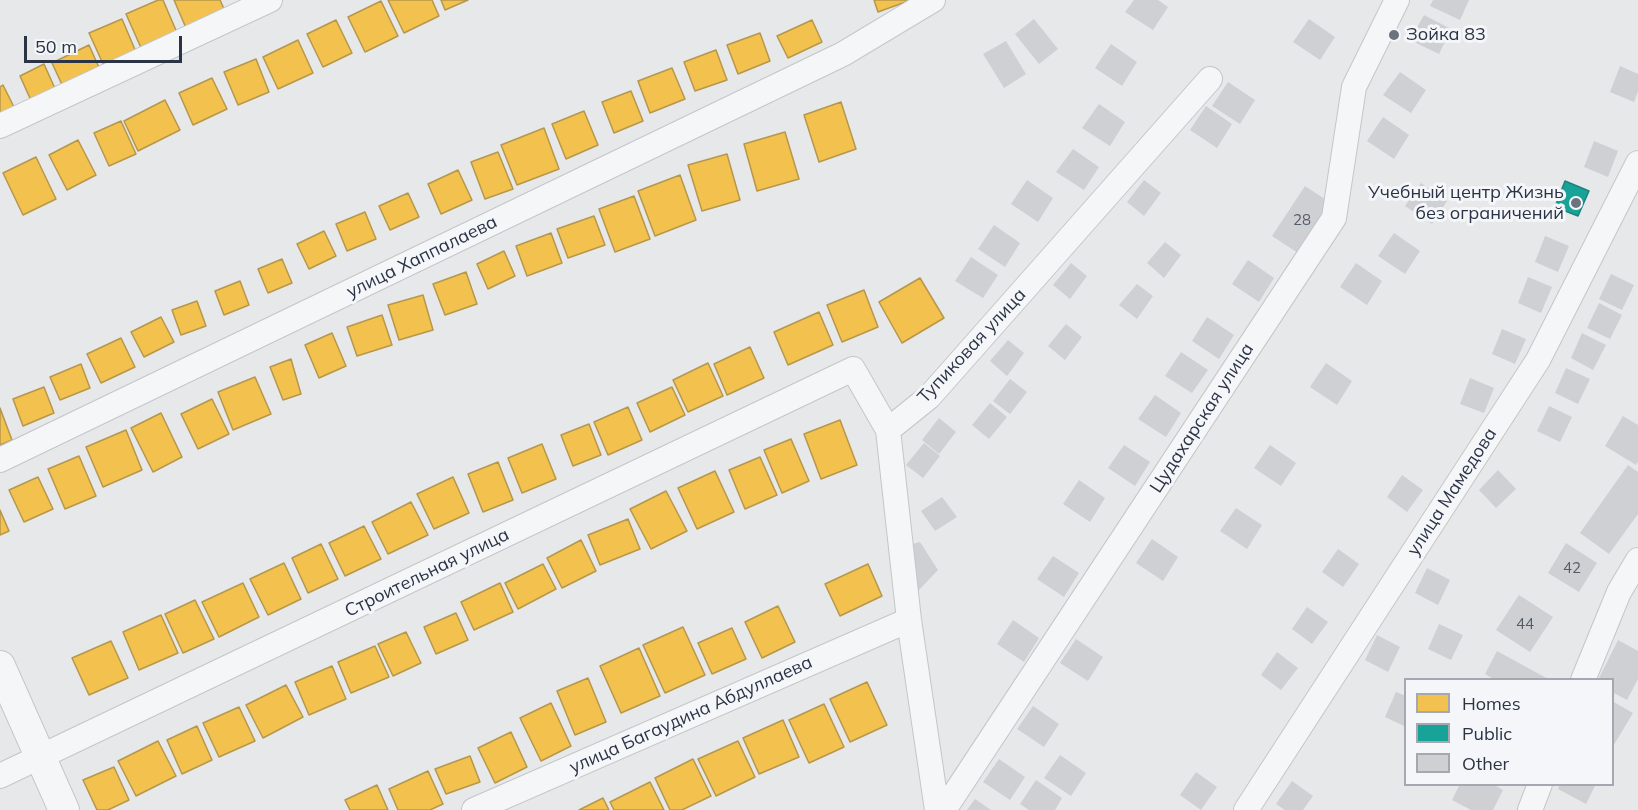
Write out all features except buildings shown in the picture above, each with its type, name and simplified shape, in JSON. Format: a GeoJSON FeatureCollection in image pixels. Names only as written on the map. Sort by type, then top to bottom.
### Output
{"type":"FeatureCollection","features":[{"type":"Feature","properties":{"kind":"street"},"geometry":{"type":"LineString","coordinates":[[0,126],[270,0]]}},
{"type":"Feature","properties":{"kind":"street","name":"улица Хаппалаева"},"geometry":{"type":"LineString","coordinates":[[0,460],[843,54],[933,0]]}},
{"type":"Feature","properties":{"kind":"street","name":"Цудахарская улица"},"geometry":{"type":"LineString","coordinates":[[944,810],[1334,218],[1353,87],[1397,0]]}},
{"type":"Feature","properties":{"kind":"street","name":"Тупиковая улица"},"geometry":{"type":"LineString","coordinates":[[888,430],[929,397],[1210,79]]}},
{"type":"Feature","properties":{"kind":"street","name":"улица Мамедова"},"geometry":{"type":"LineString","coordinates":[[1246,810],[1538,360],[1638,163]]}},
{"type":"Feature","properties":{"kind":"street","name":"Строительная улица"},"geometry":{"type":"LineString","coordinates":[[0,776],[853,369],[888,430]]}},
{"type":"Feature","properties":{"kind":"street"},"geometry":{"type":"LineString","coordinates":[[888,430],[909,620],[937,810]]}},
{"type":"Feature","properties":{"kind":"street"},"geometry":{"type":"LineString","coordinates":[[1584,678],[1618,592],[1638,560]]}},
{"type":"Feature","properties":{"kind":"street","name":"улица Багаудина Абдуллаева"},"geometry":{"type":"LineString","coordinates":[[474,810],[909,620]]}},
{"type":"Feature","properties":{"kind":"street"},"geometry":{"type":"LineString","coordinates":[[0,666],[64,810]]}},
{"type":"Feature","properties":{"kind":"street"},"geometry":{"type":"LineString","coordinates":[[929,759],[969,773]]}},
{"type":"Feature","properties":{"kind":"street"},"geometry":{"type":"LineString","coordinates":[[1530,810],[1539,786]]}},
{"type":"Feature","properties":{"kind":"place","name":"Зойка 83"},"geometry":{"type":"Point","coordinates":[1394,35]}},
{"type":"Feature","properties":{"kind":"place","name":"Учебный центр Жизнь без ограничений"},"geometry":{"type":"Point","coordinates":[1576,203]}}]}
